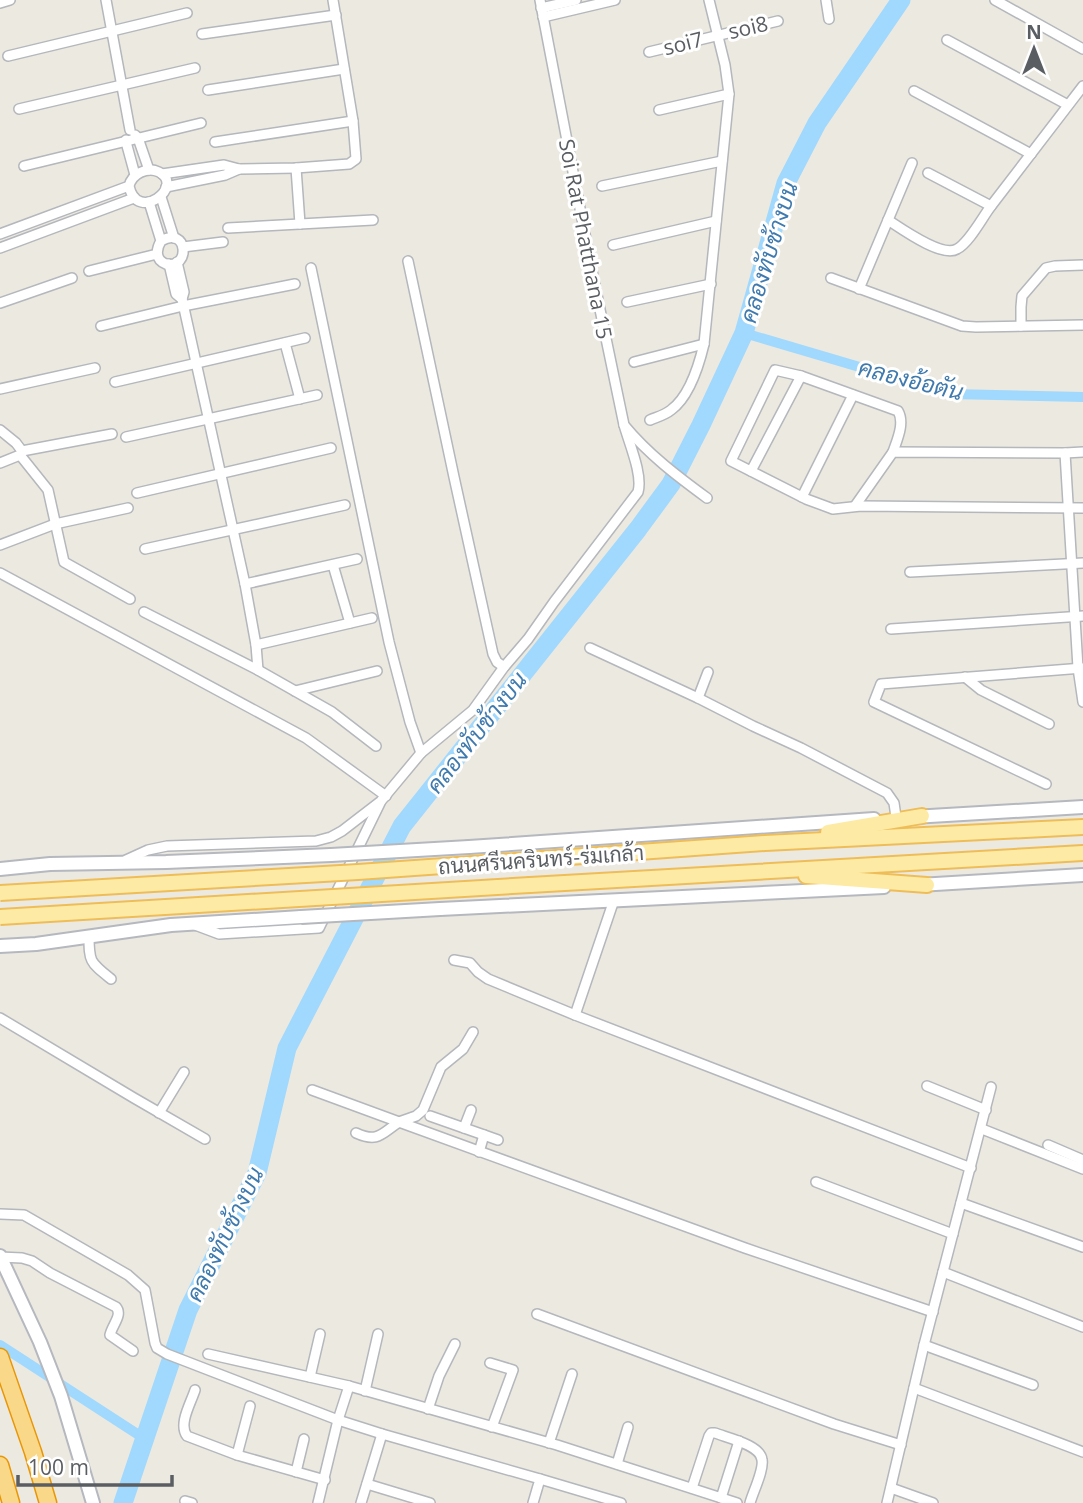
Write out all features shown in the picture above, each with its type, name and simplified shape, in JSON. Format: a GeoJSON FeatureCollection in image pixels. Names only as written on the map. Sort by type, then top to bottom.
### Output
{"type":"FeatureCollection","features":[{"type":"Feature","properties":{"kind":"highway"},"geometry":{"type":"LineString","coordinates":[[0,1357],[48,1503]]}},
{"type":"Feature","properties":{"kind":"highway"},"geometry":{"type":"LineString","coordinates":[[0,1465],[11,1503]]}},
{"type":"Feature","properties":{"kind":"main road","name":"ถนนศรีนครินทร์-ร่มเกล้า"},"geometry":{"type":"LineString","coordinates":[[50,864],[331,855],[1083,807]]}},
{"type":"Feature","properties":{"kind":"main road"},"geometry":{"type":"LineString","coordinates":[[765,843],[922,816]]}},
{"type":"Feature","properties":{"kind":"main road","name":"ถนนศรีนครินทร์-ร่มเกล้า"},"geometry":{"type":"LineString","coordinates":[[0,893],[344,873],[765,843],[1083,827]]}},
{"type":"Feature","properties":{"kind":"main road","name":"ถนนศรีนครินทร์-ร่มเกล้า"},"geometry":{"type":"LineString","coordinates":[[0,917],[1083,853]]}},
{"type":"Feature","properties":{"kind":"main road"},"geometry":{"type":"LineString","coordinates":[[0,861],[50,864]]}},
{"type":"Feature","properties":{"kind":"main road"},"geometry":{"type":"LineString","coordinates":[[0,869],[50,864]]}},
{"type":"Feature","properties":{"kind":"main road"},"geometry":{"type":"LineString","coordinates":[[747,872],[927,885]]}},
{"type":"Feature","properties":{"kind":"main road","name":"ถนนศรีนครินทร์-ร่มเกล้า"},"geometry":{"type":"LineString","coordinates":[[0,946],[36,944],[190,923],[1083,875]]}},
{"type":"Feature","properties":{"kind":"main road"},"geometry":{"type":"LineString","coordinates":[[0,1256],[40,1342],[61,1396],[93,1503]]}},
{"type":"Feature","properties":{"kind":"street"},"geometry":{"type":"LineString","coordinates":[[0,3],[10,0]]}},
{"type":"Feature","properties":{"kind":"street"},"geometry":{"type":"LineString","coordinates":[[106,0],[130,130],[125,142],[135,175]]}},
{"type":"Feature","properties":{"kind":"street"},"geometry":{"type":"LineString","coordinates":[[162,174],[224,165],[239,169],[296,168],[349,164],[355,160],[353,121],[333,0]]}},
{"type":"Feature","properties":{"kind":"street"},"geometry":{"type":"LineString","coordinates":[[541,8],[576,0]]}},
{"type":"Feature","properties":{"kind":"street"},"geometry":{"type":"LineString","coordinates":[[541,8],[615,0]]}},
{"type":"Feature","properties":{"kind":"street"},"geometry":{"type":"LineString","coordinates":[[650,420],[674,408],[681,400],[700,363],[704,344],[729,94],[725,65],[709,0]]}},
{"type":"Feature","properties":{"kind":"street"},"geometry":{"type":"LineString","coordinates":[[826,0],[828,19]]}},
{"type":"Feature","properties":{"kind":"street"},"geometry":{"type":"LineString","coordinates":[[995,0],[1083,50]]}},
{"type":"Feature","properties":{"kind":"street","name":"Soi Rat Phatthana 15"},"geometry":{"type":"LineString","coordinates":[[384,799],[421,753],[473,710],[640,487],[624,425],[593,276],[541,8]]}},
{"type":"Feature","properties":{"kind":"street"},"geometry":{"type":"LineString","coordinates":[[8,56],[187,13]]}},
{"type":"Feature","properties":{"kind":"street"},"geometry":{"type":"LineString","coordinates":[[202,34],[336,15]]}},
{"type":"Feature","properties":{"kind":"street","name":"soi8"},"geometry":{"type":"LineString","coordinates":[[718,34],[778,21]]}},
{"type":"Feature","properties":{"kind":"street","name":"soi7"},"geometry":{"type":"LineString","coordinates":[[649,52],[718,34]]}},
{"type":"Feature","properties":{"kind":"street"},"geometry":{"type":"LineString","coordinates":[[947,40],[1068,105]]}},
{"type":"Feature","properties":{"kind":"street"},"geometry":{"type":"LineString","coordinates":[[19,109],[195,68]]}},
{"type":"Feature","properties":{"kind":"street"},"geometry":{"type":"LineString","coordinates":[[208,90],[344,69]]}},
{"type":"Feature","properties":{"kind":"street"},"geometry":{"type":"LineString","coordinates":[[888,220],[932,246],[946,251],[954,251],[963,245],[1083,86]]}},
{"type":"Feature","properties":{"kind":"street"},"geometry":{"type":"LineString","coordinates":[[914,91],[1031,154]]}},
{"type":"Feature","properties":{"kind":"street"},"geometry":{"type":"LineString","coordinates":[[659,110],[729,94]]}},
{"type":"Feature","properties":{"kind":"street"},"geometry":{"type":"LineString","coordinates":[[215,142],[353,121]]}},
{"type":"Feature","properties":{"kind":"street"},"geometry":{"type":"LineString","coordinates":[[24,166],[201,123]]}},
{"type":"Feature","properties":{"kind":"street"},"geometry":{"type":"LineString","coordinates":[[130,130],[138,138],[149,170]]}},
{"type":"Feature","properties":{"kind":"street"},"geometry":{"type":"LineString","coordinates":[[602,186],[722,161]]}},
{"type":"Feature","properties":{"kind":"street"},"geometry":{"type":"LineString","coordinates":[[859,289],[912,163]]}},
{"type":"Feature","properties":{"kind":"street"},"geometry":{"type":"LineString","coordinates":[[296,168],[300,224]]}},
{"type":"Feature","properties":{"kind":"street"},"geometry":{"type":"LineString","coordinates":[[166,187],[225,175],[239,169]]}},
{"type":"Feature","properties":{"kind":"street"},"geometry":{"type":"LineString","coordinates":[[149,170],[162,174],[166,187],[161,197],[149,202],[138,201],[130,193],[130,180],[149,170]]}},
{"type":"Feature","properties":{"kind":"street"},"geometry":{"type":"LineString","coordinates":[[928,173],[991,206]]}},
{"type":"Feature","properties":{"kind":"street"},"geometry":{"type":"LineString","coordinates":[[0,234],[129,186]]}},
{"type":"Feature","properties":{"kind":"street"},"geometry":{"type":"LineString","coordinates":[[161,197],[174,238]]}},
{"type":"Feature","properties":{"kind":"street"},"geometry":{"type":"LineString","coordinates":[[0,248],[134,198]]}},
{"type":"Feature","properties":{"kind":"street"},"geometry":{"type":"LineString","coordinates":[[149,202],[161,241]]}},
{"type":"Feature","properties":{"kind":"street"},"geometry":{"type":"LineString","coordinates":[[228,228],[373,220]]}},
{"type":"Feature","properties":{"kind":"street"},"geometry":{"type":"LineString","coordinates":[[613,246],[716,221]]}},
{"type":"Feature","properties":{"kind":"street"},"geometry":{"type":"LineString","coordinates":[[174,238],[181,243],[183,256],[173,263],[161,261],[157,254],[161,241],[174,238]]}},
{"type":"Feature","properties":{"kind":"street"},"geometry":{"type":"LineString","coordinates":[[183,247],[223,242]]}},
{"type":"Feature","properties":{"kind":"street"},"geometry":{"type":"LineString","coordinates":[[89,271],[157,254]]}},
{"type":"Feature","properties":{"kind":"street"},"geometry":{"type":"LineString","coordinates":[[408,261],[493,654],[497,662],[504,667]]}},
{"type":"Feature","properties":{"kind":"street"},"geometry":{"type":"LineString","coordinates":[[173,263],[184,292],[182,302],[233,530],[256,645],[258,670]]}},
{"type":"Feature","properties":{"kind":"street"},"geometry":{"type":"LineString","coordinates":[[1021,326],[1023,296],[1046,268],[1083,265]]}},
{"type":"Feature","properties":{"kind":"street"},"geometry":{"type":"LineString","coordinates":[[311,268],[389,642],[421,753]]}},
{"type":"Feature","properties":{"kind":"street"},"geometry":{"type":"LineString","coordinates":[[0,303],[72,278]]}},
{"type":"Feature","properties":{"kind":"street"},"geometry":{"type":"LineString","coordinates":[[831,278],[962,326],[1083,325]]}},
{"type":"Feature","properties":{"kind":"street"},"geometry":{"type":"LineString","coordinates":[[101,326],[182,302],[295,284]]}},
{"type":"Feature","properties":{"kind":"street"},"geometry":{"type":"LineString","coordinates":[[628,302],[711,284]]}},
{"type":"Feature","properties":{"kind":"street"},"geometry":{"type":"LineString","coordinates":[[115,382],[305,338]]}},
{"type":"Feature","properties":{"kind":"street"},"geometry":{"type":"LineString","coordinates":[[285,343],[300,399]]}},
{"type":"Feature","properties":{"kind":"street"},"geometry":{"type":"LineString","coordinates":[[634,362],[704,344]]}},
{"type":"Feature","properties":{"kind":"street"},"geometry":{"type":"LineString","coordinates":[[0,389],[95,368]]}},
{"type":"Feature","properties":{"kind":"street"},"geometry":{"type":"LineString","coordinates":[[855,506],[892,452],[901,414],[801,376],[775,370],[731,461],[802,497],[833,509],[855,506],[1083,508]]}},
{"type":"Feature","properties":{"kind":"street"},"geometry":{"type":"LineString","coordinates":[[751,471],[801,376]]}},
{"type":"Feature","properties":{"kind":"street"},"geometry":{"type":"LineString","coordinates":[[126,437],[317,395]]}},
{"type":"Feature","properties":{"kind":"street"},"geometry":{"type":"LineString","coordinates":[[802,497],[853,395]]}},
{"type":"Feature","properties":{"kind":"street"},"geometry":{"type":"LineString","coordinates":[[624,425],[661,463],[707,498]]}},
{"type":"Feature","properties":{"kind":"street"},"geometry":{"type":"LineString","coordinates":[[0,430],[16,443],[48,490],[64,562],[130,599]]}},
{"type":"Feature","properties":{"kind":"street"},"geometry":{"type":"LineString","coordinates":[[0,463],[21,453],[112,434]]}},
{"type":"Feature","properties":{"kind":"street"},"geometry":{"type":"LineString","coordinates":[[137,493],[331,448]]}},
{"type":"Feature","properties":{"kind":"street"},"geometry":{"type":"LineString","coordinates":[[892,452],[1083,452]]}},
{"type":"Feature","properties":{"kind":"street"},"geometry":{"type":"LineString","coordinates":[[1065,453],[1072,564],[1079,616],[1083,702]]}},
{"type":"Feature","properties":{"kind":"street"},"geometry":{"type":"LineString","coordinates":[[145,549],[345,505]]}},
{"type":"Feature","properties":{"kind":"street"},"geometry":{"type":"LineString","coordinates":[[0,545],[55,524],[128,508]]}},
{"type":"Feature","properties":{"kind":"street"},"geometry":{"type":"LineString","coordinates":[[244,584],[357,559]]}},
{"type":"Feature","properties":{"kind":"street"},"geometry":{"type":"LineString","coordinates":[[910,572],[1083,564]]}},
{"type":"Feature","properties":{"kind":"street"},"geometry":{"type":"LineString","coordinates":[[333,565],[350,623]]}},
{"type":"Feature","properties":{"kind":"street"},"geometry":{"type":"LineString","coordinates":[[0,573],[306,738],[384,799]]}},
{"type":"Feature","properties":{"kind":"street"},"geometry":{"type":"LineString","coordinates":[[144,612],[258,670],[332,712],[376,746]]}},
{"type":"Feature","properties":{"kind":"street"},"geometry":{"type":"LineString","coordinates":[[891,629],[1079,616]]}},
{"type":"Feature","properties":{"kind":"street"},"geometry":{"type":"LineString","coordinates":[[256,645],[372,618]]}},
{"type":"Feature","properties":{"kind":"street"},"geometry":{"type":"LineString","coordinates":[[590,648],[801,748],[887,793],[894,803],[896,817]]}},
{"type":"Feature","properties":{"kind":"street"},"geometry":{"type":"LineString","coordinates":[[1046,784],[874,702],[881,684],[1080,668]]}},
{"type":"Feature","properties":{"kind":"street"},"geometry":{"type":"LineString","coordinates":[[295,691],[377,671]]}},
{"type":"Feature","properties":{"kind":"street"},"geometry":{"type":"LineString","coordinates":[[698,698],[708,672]]}},
{"type":"Feature","properties":{"kind":"street"},"geometry":{"type":"LineString","coordinates":[[965,677],[981,690],[1049,724]]}},
{"type":"Feature","properties":{"kind":"street"},"geometry":{"type":"LineString","coordinates":[[120,863],[143,852],[167,846],[316,841],[342,831],[384,799]]}},
{"type":"Feature","properties":{"kind":"street"},"geometry":{"type":"LineString","coordinates":[[190,923],[219,934],[319,928],[384,799]]}},
{"type":"Feature","properties":{"kind":"street"},"geometry":{"type":"LineString","coordinates":[[166,862],[160,852],[167,846]]}},
{"type":"Feature","properties":{"kind":"street"},"geometry":{"type":"LineString","coordinates":[[575,1015],[614,900]]}},
{"type":"Feature","properties":{"kind":"street"},"geometry":{"type":"LineString","coordinates":[[89,936],[89,958],[111,979]]}},
{"type":"Feature","properties":{"kind":"street"},"geometry":{"type":"LineString","coordinates":[[454,960],[470,964],[488,979],[575,1015],[971,1168]]}},
{"type":"Feature","properties":{"kind":"street"},"geometry":{"type":"LineString","coordinates":[[0,1018],[205,1139]]}},
{"type":"Feature","properties":{"kind":"street"},"geometry":{"type":"LineString","coordinates":[[356,1133],[373,1138],[423,1110],[441,1067],[463,1049],[473,1032]]}},
{"type":"Feature","properties":{"kind":"street"},"geometry":{"type":"LineString","coordinates":[[159,1113],[184,1072]]}},
{"type":"Feature","properties":{"kind":"street"},"geometry":{"type":"LineString","coordinates":[[927,1086],[986,1110]]}},
{"type":"Feature","properties":{"kind":"street"},"geometry":{"type":"LineString","coordinates":[[887,1503],[924,1345],[991,1087]]}},
{"type":"Feature","properties":{"kind":"street"},"geometry":{"type":"LineString","coordinates":[[312,1090],[745,1248],[933,1312]]}},
{"type":"Feature","properties":{"kind":"street"},"geometry":{"type":"LineString","coordinates":[[464,1128],[471,1110]]}},
{"type":"Feature","properties":{"kind":"street"},"geometry":{"type":"LineString","coordinates":[[430,1116],[498,1140]]}},
{"type":"Feature","properties":{"kind":"street"},"geometry":{"type":"LineString","coordinates":[[982,1129],[1083,1160]]}},
{"type":"Feature","properties":{"kind":"street"},"geometry":{"type":"LineString","coordinates":[[479,1152],[484,1135]]}},
{"type":"Feature","properties":{"kind":"street"},"geometry":{"type":"LineString","coordinates":[[1048,1145],[1083,1169]]}},
{"type":"Feature","properties":{"kind":"street"},"geometry":{"type":"LineString","coordinates":[[816,1182],[953,1234]]}},
{"type":"Feature","properties":{"kind":"street"},"geometry":{"type":"LineString","coordinates":[[961,1203],[1083,1247]]}},
{"type":"Feature","properties":{"kind":"street"},"geometry":{"type":"LineString","coordinates":[[0,1214],[23,1214],[128,1275],[145,1290],[155,1343],[157,1348],[167,1354],[338,1420],[621,1503]]}},
{"type":"Feature","properties":{"kind":"street"},"geometry":{"type":"LineString","coordinates":[[0,1256],[32,1261],[116,1307],[119,1313],[110,1335],[133,1351]]}},
{"type":"Feature","properties":{"kind":"street"},"geometry":{"type":"LineString","coordinates":[[943,1272],[1083,1327]]}},
{"type":"Feature","properties":{"kind":"street"},"geometry":{"type":"LineString","coordinates":[[537,1314],[834,1424],[901,1445]]}},
{"type":"Feature","properties":{"kind":"street"},"geometry":{"type":"LineString","coordinates":[[310,1377],[320,1334]]}},
{"type":"Feature","properties":{"kind":"street"},"geometry":{"type":"LineString","coordinates":[[365,1391],[378,1334]]}},
{"type":"Feature","properties":{"kind":"street"},"geometry":{"type":"LineString","coordinates":[[428,1409],[439,1376],[455,1344]]}},
{"type":"Feature","properties":{"kind":"street"},"geometry":{"type":"LineString","coordinates":[[924,1345],[1033,1385]]}},
{"type":"Feature","properties":{"kind":"street"},"geometry":{"type":"LineString","coordinates":[[208,1354],[349,1386],[549,1443],[737,1503]]}},
{"type":"Feature","properties":{"kind":"street"},"geometry":{"type":"LineString","coordinates":[[490,1363],[513,1370],[492,1427]]}},
{"type":"Feature","properties":{"kind":"street"},"geometry":{"type":"LineString","coordinates":[[549,1443],[572,1374]]}},
{"type":"Feature","properties":{"kind":"street"},"geometry":{"type":"LineString","coordinates":[[318,1503],[349,1386]]}},
{"type":"Feature","properties":{"kind":"street"},"geometry":{"type":"LineString","coordinates":[[914,1388],[1083,1452]]}},
{"type":"Feature","properties":{"kind":"street"},"geometry":{"type":"LineString","coordinates":[[195,1390],[183,1424],[184,1434],[237,1455],[325,1480]]}},
{"type":"Feature","properties":{"kind":"street"},"geometry":{"type":"LineString","coordinates":[[237,1455],[250,1406]]}},
{"type":"Feature","properties":{"kind":"street"},"geometry":{"type":"LineString","coordinates":[[617,1464],[628,1427]]}},
{"type":"Feature","properties":{"kind":"street"},"geometry":{"type":"LineString","coordinates":[[692,1488],[709,1436],[715,1433],[756,1449],[763,1461],[750,1503]]}},
{"type":"Feature","properties":{"kind":"street"},"geometry":{"type":"LineString","coordinates":[[360,1503],[382,1434]]}},
{"type":"Feature","properties":{"kind":"street"},"geometry":{"type":"LineString","coordinates":[[296,1472],[304,1439]]}},
{"type":"Feature","properties":{"kind":"street"},"geometry":{"type":"LineString","coordinates":[[721,1498],[739,1441]]}},
{"type":"Feature","properties":{"kind":"street"},"geometry":{"type":"LineString","coordinates":[[533,1503],[540,1479]]}},
{"type":"Feature","properties":{"kind":"street"},"geometry":{"type":"LineString","coordinates":[[367,1484],[425,1502]]}},
{"type":"Feature","properties":{"kind":"street"},"geometry":{"type":"LineString","coordinates":[[891,1488],[933,1503]]}},
{"type":"Feature","properties":{"kind":"waterway","name":"คลองทับช้างบน"},"geometry":{"type":"LineString","coordinates":[[123,1503],[188,1310],[257,1173],[287,1048],[402,826],[671,484],[744,333],[786,183],[817,123],[901,0]]}},
{"type":"Feature","properties":{"kind":"waterway","name":"คลองอ้อตัน"},"geometry":{"type":"LineString","coordinates":[[744,333],[951,394],[1083,397]]}},
{"type":"Feature","properties":{"kind":"waterway"},"geometry":{"type":"LineString","coordinates":[[0,1345],[145,1439]]}}]}
